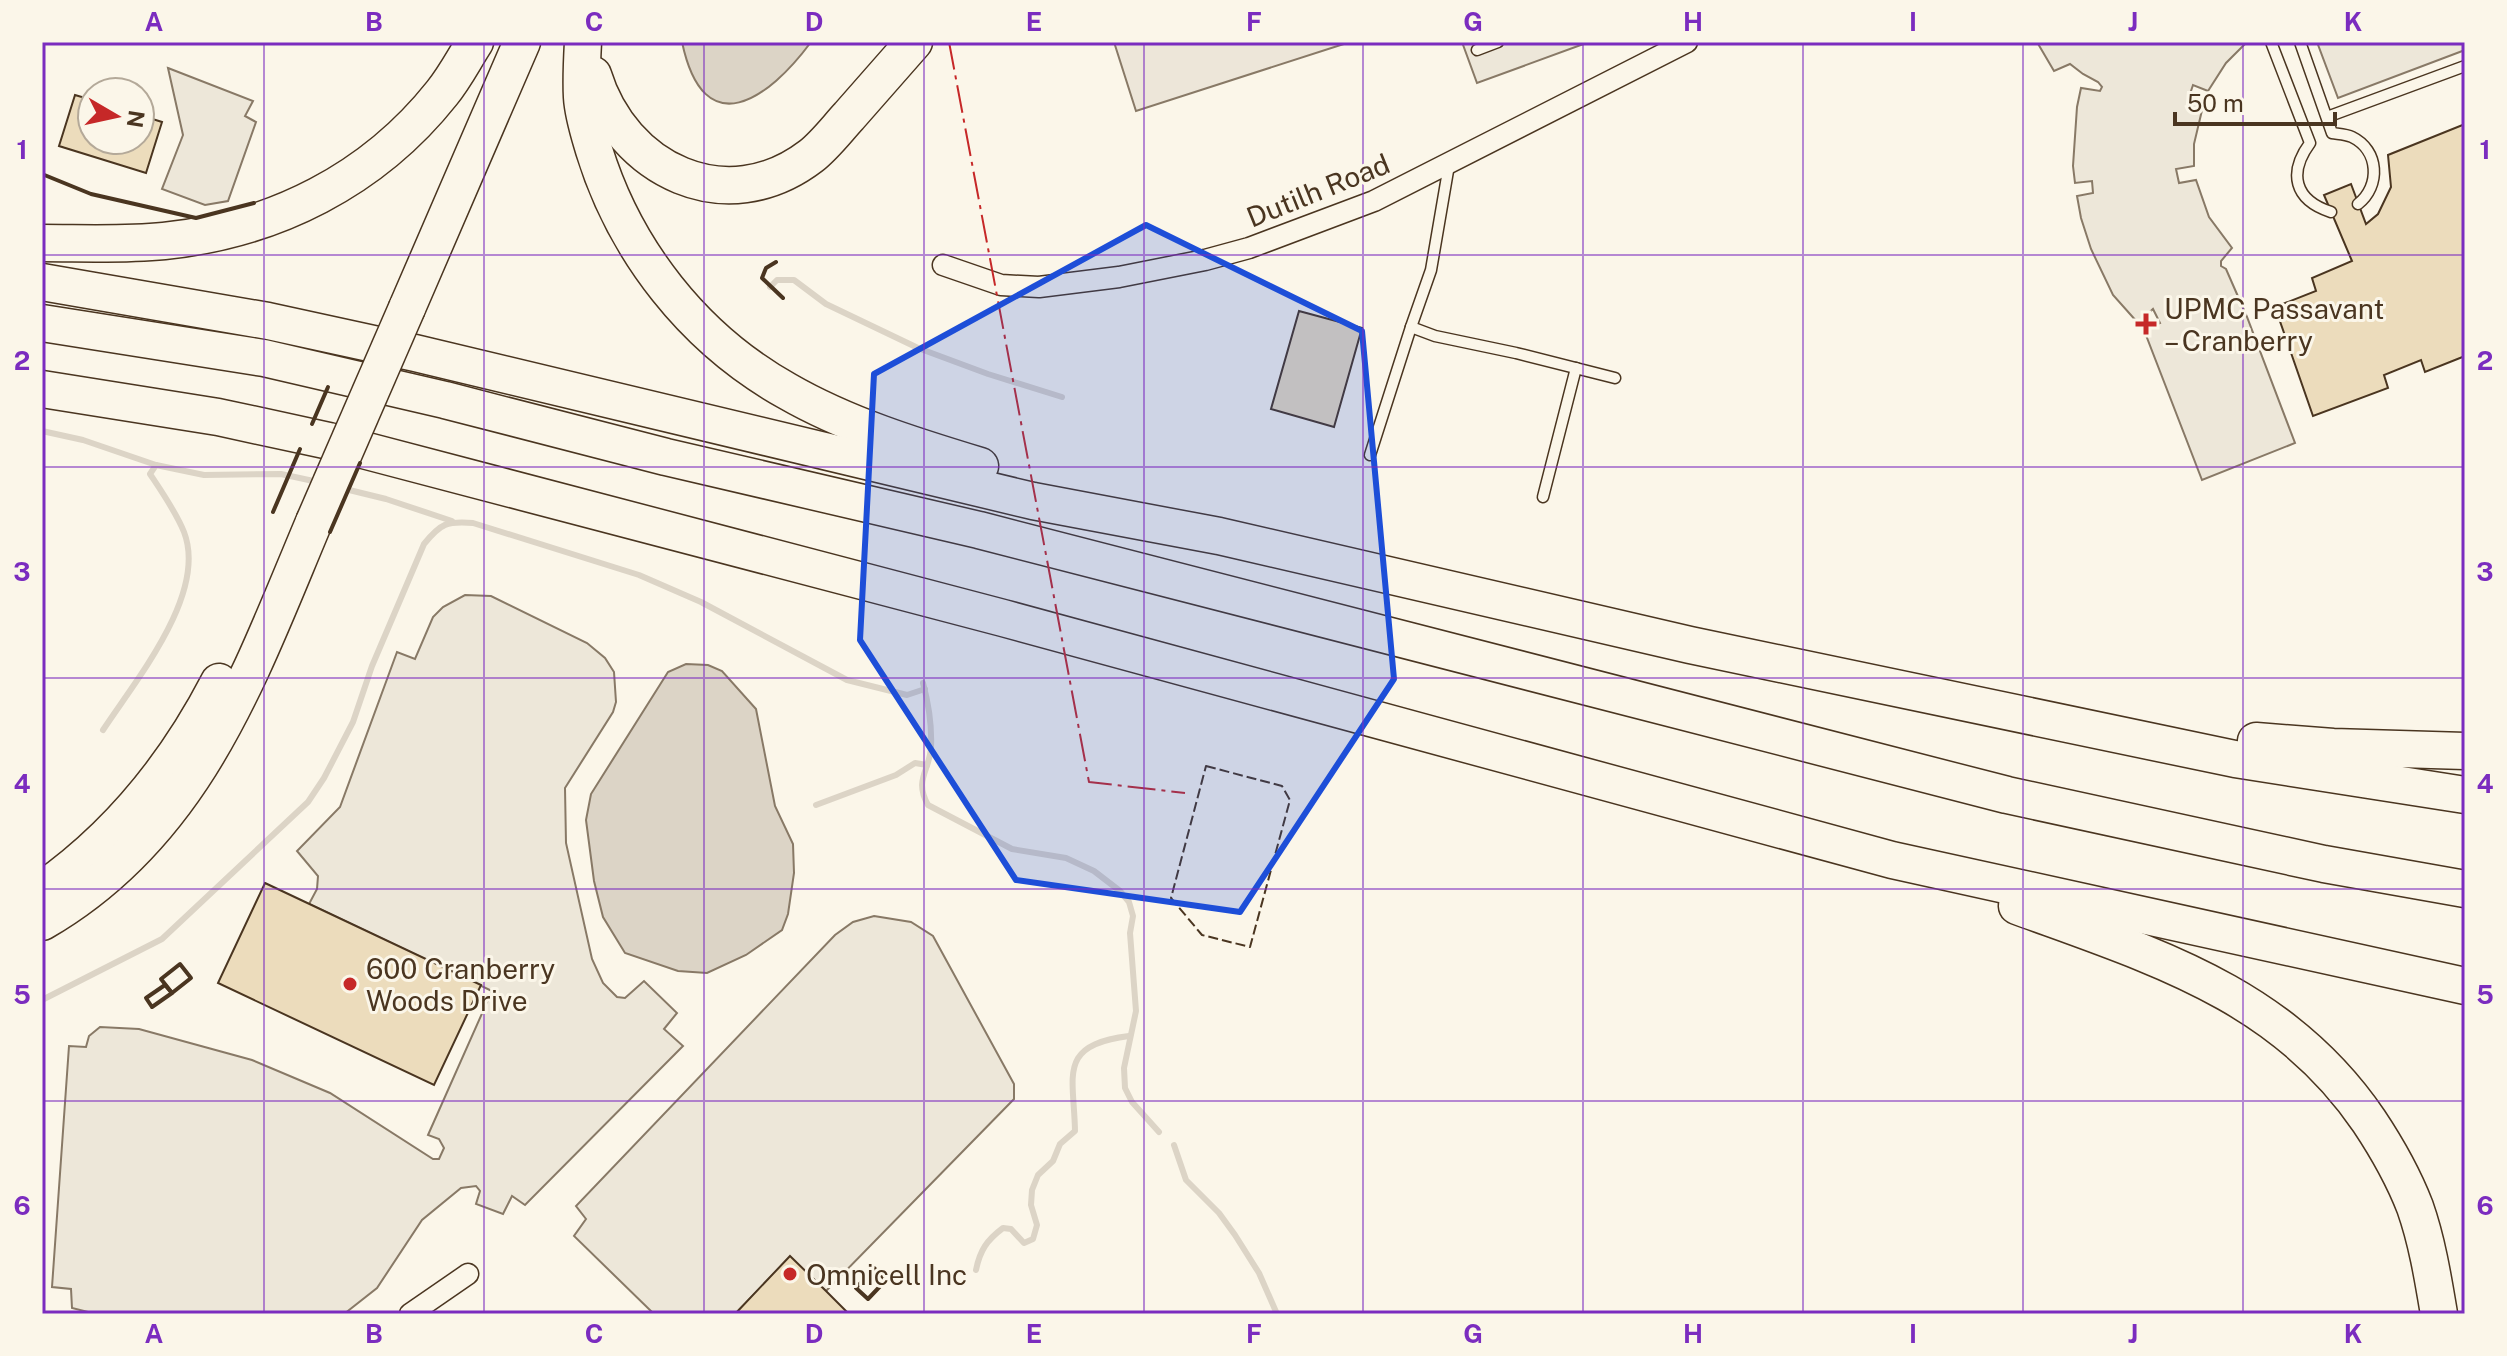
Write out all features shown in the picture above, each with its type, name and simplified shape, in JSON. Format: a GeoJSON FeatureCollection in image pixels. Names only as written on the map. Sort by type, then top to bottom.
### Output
{"type":"FeatureCollection","features":[{"type":"Feature","properties":{"kind":"highway"},"geometry":{"type":"LineString","coordinates":[[42,243],[162,242],[194,238],[269,219],[304,205],[351,177],[395,144],[444,91],[475,42]]}},
{"type":"Feature","properties":{"kind":"highway"},"geometry":{"type":"LineString","coordinates":[[396,305],[494,42]]}},
{"type":"Feature","properties":{"kind":"highway"},"geometry":{"type":"LineString","coordinates":[[42,922],[81,895],[148,836],[179,799],[207,758],[240,694],[303,519],[396,305],[522,42]]}},
{"type":"Feature","properties":{"kind":"highway"},"geometry":{"type":"LineString","coordinates":[[584,42],[604,104],[633,146],[663,168],[720,184],[778,175],[812,155],[914,42]]}},
{"type":"Feature","properties":{"kind":"highway"},"geometry":{"type":"LineString","coordinates":[[584,42],[582,98],[587,124],[602,175],[622,219],[642,255],[666,288],[692,318],[729,352],[787,391],[885,434],[1219,536]]}},
{"type":"Feature","properties":{"kind":"highway"},"geometry":{"type":"LineString","coordinates":[[42,282],[297,327],[1033,501],[1219,536],[1690,645],[2235,759],[2465,795]]}},
{"type":"Feature","properties":{"kind":"highway"},"geometry":{"type":"LineString","coordinates":[[42,323],[264,358],[340,375],[666,457],[979,530],[2007,795],[2324,864],[2465,889]]}},
{"type":"Feature","properties":{"kind":"highway"},"geometry":{"type":"LineString","coordinates":[[42,389],[218,417],[329,441],[1003,618],[1892,860],[2465,986]]}},
{"type":"Feature","properties":{"kind":"highway"},"geometry":{"type":"LineString","coordinates":[[42,890],[98,847],[151,789],[178,753],[303,519]]}},
{"type":"Feature","properties":{"kind":"highway"},"geometry":{"type":"LineString","coordinates":[[2095,728],[2333,747],[2465,751]]}},
{"type":"Feature","properties":{"kind":"highway"},"geometry":{"type":"LineString","coordinates":[[1892,860],[2149,955],[2210,982],[2261,1011],[2312,1052],[2356,1102],[2389,1152],[2415,1207],[2430,1261],[2439,1314]]}},
{"type":"Feature","properties":{"kind":"street","name":"Dutilh Road"},"geometry":{"type":"LineString","coordinates":[[943,265],[981,280],[1020,287],[1078,283],[1220,256],[1289,235],[1374,201],[1687,42]]}},
{"type":"Feature","properties":{"kind":"street"},"geometry":{"type":"LineString","coordinates":[[410,1314],[468,1274]]}},
{"type":"Feature","properties":{"kind":"lane"},"geometry":{"type":"LineString","coordinates":[[1477,50],[1498,42]]}},
{"type":"Feature","properties":{"kind":"lane"},"geometry":{"type":"LineString","coordinates":[[2271,42],[2310,143],[2299,158],[2296,176],[2302,194],[2315,207],[2331,212]]}},
{"type":"Feature","properties":{"kind":"lane"},"geometry":{"type":"LineString","coordinates":[[2300,42],[2332,133],[2350,136],[2358,141],[2374,163],[2374,182],[2366,198],[2358,204]]}},
{"type":"Feature","properties":{"kind":"lane"},"geometry":{"type":"LineString","coordinates":[[2327,117],[2465,66]]}},
{"type":"Feature","properties":{"kind":"lane"},"geometry":{"type":"LineString","coordinates":[[1370,455],[1431,270],[1449,163]]}},
{"type":"Feature","properties":{"kind":"lane"},"geometry":{"type":"LineString","coordinates":[[1411,327],[1435,336],[1615,378]]}},
{"type":"Feature","properties":{"kind":"lane"},"geometry":{"type":"LineString","coordinates":[[1543,497],[1576,368]]}},
{"type":"Feature","properties":{"kind":"highlighted area"},"geometry":{"type":"Polygon","coordinates":[[[1146,225],[1362,331],[1394,679],[1240,912],[1016,880],[860,640],[874,374],[1146,225]]]}},
{"type":"Feature","properties":{"kind":"shaded area"},"geometry":{"type":"Polygon","coordinates":[[[682,42],[811,42],[776,81],[758,94],[739,102],[721,103],[706,94],[692,74],[682,42]]]}},
{"type":"Feature","properties":{"kind":"shaded area"},"geometry":{"type":"Polygon","coordinates":[[[1114,42],[1350,42],[1136,111],[1114,42]]]}},
{"type":"Feature","properties":{"kind":"shaded area"},"geometry":{"type":"Polygon","coordinates":[[[1462,42],[1589,42],[1477,83],[1462,42]]]}},
{"type":"Feature","properties":{"kind":"shaded area"},"geometry":{"type":"Polygon","coordinates":[[[2037,42],[2245,44],[2226,63],[2208,91],[2193,85],[2188,100],[2203,106],[2194,144],[2194,166],[2176,169],[2179,183],[2196,180],[2209,217],[2232,248],[2221,261],[2221,266],[2226,269],[2247,317],[2295,443],[2202,480],[2144,330],[2160,323],[2153,309],[2138,323],[2113,295],[2091,249],[2081,218],[2077,196],[2093,193],[2092,181],[2075,183],[2073,166],[2077,107],[2081,88],[2100,91],[2102,87],[2070,64],[2054,71],[2037,42]]]}},
{"type":"Feature","properties":{"kind":"shaded area"},"geometry":{"type":"Polygon","coordinates":[[[2317,42],[2465,42],[2465,50],[2338,98],[2317,42]]]}},
{"type":"Feature","properties":{"kind":"shaded area"},"geometry":{"type":"Polygon","coordinates":[[[168,68],[253,101],[245,116],[256,122],[228,201],[205,205],[162,189],[183,135],[168,68]]]}},
{"type":"Feature","properties":{"kind":"shaded area"},"geometry":{"type":"Polygon","coordinates":[[[465,595],[491,596],[587,643],[605,658],[614,672],[616,702],[613,712],[565,788],[566,843],[592,959],[603,983],[617,997],[625,998],[644,981],[677,1013],[664,1029],[683,1046],[525,1205],[512,1196],[503,1214],[476,1204],[480,1191],[476,1186],[461,1188],[422,1220],[377,1288],[344,1314],[96,1314],[72,1308],[71,1289],[52,1287],[69,1046],[86,1047],[89,1036],[100,1027],[139,1029],[252,1060],[330,1093],[433,1159],[439,1159],[444,1148],[439,1139],[428,1135],[492,991],[309,904],[317,889],[318,876],[297,851],[340,807],[397,652],[415,659],[433,617],[443,607],[465,595]]]}},
{"type":"Feature","properties":{"kind":"shaded area"},"geometry":{"type":"Polygon","coordinates":[[[686,664],[708,665],[722,671],[756,709],[775,806],[793,844],[794,873],[788,914],[782,930],[746,955],[707,973],[678,971],[625,953],[603,917],[594,881],[586,820],[591,794],[668,672],[686,664]]]}},
{"type":"Feature","properties":{"kind":"shaded area"},"geometry":{"type":"Polygon","coordinates":[[[874,916],[911,922],[933,936],[1014,1084],[1014,1099],[826,1291],[790,1257],[735,1314],[654,1314],[574,1236],[586,1219],[576,1206],[835,935],[853,922],[874,916]]]}},
{"type":"Feature","properties":{"kind":"building"},"geometry":{"type":"Polygon","coordinates":[[[75,95],[76,95],[76,151],[59,146],[75,95]]]}},
{"type":"Feature","properties":{"kind":"building"},"geometry":{"type":"Polygon","coordinates":[[[156,120],[162,122],[156,141],[156,120]]]}},
{"type":"Feature","properties":{"kind":"building"},"geometry":{"type":"Polygon","coordinates":[[[2465,124],[2465,356],[2425,372],[2421,360],[2384,375],[2388,388],[2313,416],[2275,307],[2316,291],[2312,278],[2352,261],[2324,195],[2351,184],[2366,224],[2378,214],[2391,187],[2388,155],[2465,124]]]}},
{"type":"Feature","properties":{"kind":"building"},"geometry":{"type":"Polygon","coordinates":[[[91,156],[151,156],[146,173],[91,156]]]}},
{"type":"Feature","properties":{"kind":"building"},"geometry":{"type":"Polygon","coordinates":[[[1299,311],[1362,328],[1334,427],[1271,409],[1299,311]]]}},
{"type":"Feature","properties":{"kind":"building","name":"600 Cranberry Woods Drive"},"geometry":{"type":"Polygon","coordinates":[[[265,883],[481,985],[434,1085],[218,983],[265,883]]]}},
{"type":"Feature","properties":{"kind":"building","name":"Omnicell Inc"},"geometry":{"type":"Polygon","coordinates":[[[790,1256],[826,1291],[849,1314],[735,1314],[790,1256]]]}},
{"type":"Feature","properties":{"kind":"waterway"},"geometry":{"type":"LineString","coordinates":[[770,287],[777,280],[794,280],[826,304],[918,348],[1062,397]]}},
{"type":"Feature","properties":{"kind":"waterway"},"geometry":{"type":"LineString","coordinates":[[42,431],[83,440],[156,465]]}},
{"type":"Feature","properties":{"kind":"waterway"},"geometry":{"type":"LineString","coordinates":[[103,730],[164,636],[186,582],[189,556],[184,532],[150,474],[156,465],[204,475],[281,474],[318,482]]}},
{"type":"Feature","properties":{"kind":"waterway"},"geometry":{"type":"LineString","coordinates":[[341,488],[452,521]]}},
{"type":"Feature","properties":{"kind":"waterway"},"geometry":{"type":"LineString","coordinates":[[42,1000],[162,939],[308,802],[353,722],[372,666],[424,544],[445,525],[473,523],[639,575],[701,602],[847,680],[907,695],[925,689]]}},
{"type":"Feature","properties":{"kind":"waterway"},"geometry":{"type":"LineString","coordinates":[[923,683],[931,732],[930,756],[922,782],[928,805],[1012,849],[1066,858],[1094,871],[1129,902],[1133,916],[1130,933],[1136,1011],[1124,1068],[1125,1088],[1132,1102],[1159,1132]]}},
{"type":"Feature","properties":{"kind":"waterway"},"geometry":{"type":"LineString","coordinates":[[816,805],[896,775],[915,763],[927,765]]}},
{"type":"Feature","properties":{"kind":"waterway"},"geometry":{"type":"LineString","coordinates":[[976,1270],[985,1246],[1003,1228],[1011,1229],[1024,1243],[1033,1239],[1037,1225],[1031,1205],[1032,1190],[1038,1175],[1053,1161],[1060,1144],[1075,1131],[1073,1079],[1080,1055],[1106,1040],[1129,1036]]}},
{"type":"Feature","properties":{"kind":"waterway"},"geometry":{"type":"LineString","coordinates":[[1174,1145],[1186,1180],[1219,1213],[1235,1235],[1259,1273],[1277,1314]]}},
{"type":"Feature","properties":{"kind":"fence"},"geometry":{"type":"LineString","coordinates":[[1206,766],[1282,786],[1290,800],[1250,947],[1202,935],[1171,898],[1206,766]]}},
{"type":"Feature","properties":{"kind":"wall"},"geometry":{"type":"LineString","coordinates":[[42,174],[91,194],[196,218],[254,203]]}},
{"type":"Feature","properties":{"kind":"wall"},"geometry":{"type":"LineString","coordinates":[[776,262],[766,268],[762,278],[783,298]]}},
{"type":"Feature","properties":{"kind":"wall"},"geometry":{"type":"LineString","coordinates":[[312,424],[328,387]]}},
{"type":"Feature","properties":{"kind":"wall"},"geometry":{"type":"LineString","coordinates":[[273,512],[300,449]]}},
{"type":"Feature","properties":{"kind":"wall"},"geometry":{"type":"LineString","coordinates":[[330,532],[360,463]]}},
{"type":"Feature","properties":{"kind":"wall"},"geometry":{"type":"LineString","coordinates":[[180,964],[191,978],[172,993],[161,979],[180,964]]}},
{"type":"Feature","properties":{"kind":"wall"},"geometry":{"type":"LineString","coordinates":[[165,985],[172,993],[152,1007],[146,998],[165,985]]}},
{"type":"Feature","properties":{"kind":"wall"},"geometry":{"type":"LineString","coordinates":[[874,1268],[886,1280],[868,1299],[856,1288],[874,1268]]}},
{"type":"Feature","properties":{"kind":"power"},"geometry":{"type":"LineString","coordinates":[[949,42],[1089,782],[1185,793]]}},
{"type":"Feature","properties":{"kind":"place","name":"UPMC Passavant – Cranberry"},"geometry":{"type":"Point","coordinates":[2146,324]}},
{"type":"Feature","properties":{"kind":"place","name":"600 Cranberry Woods Drive"},"geometry":{"type":"Point","coordinates":[350,984]}},
{"type":"Feature","properties":{"kind":"place","name":"Omnicell Inc"},"geometry":{"type":"Point","coordinates":[790,1274]}}]}
